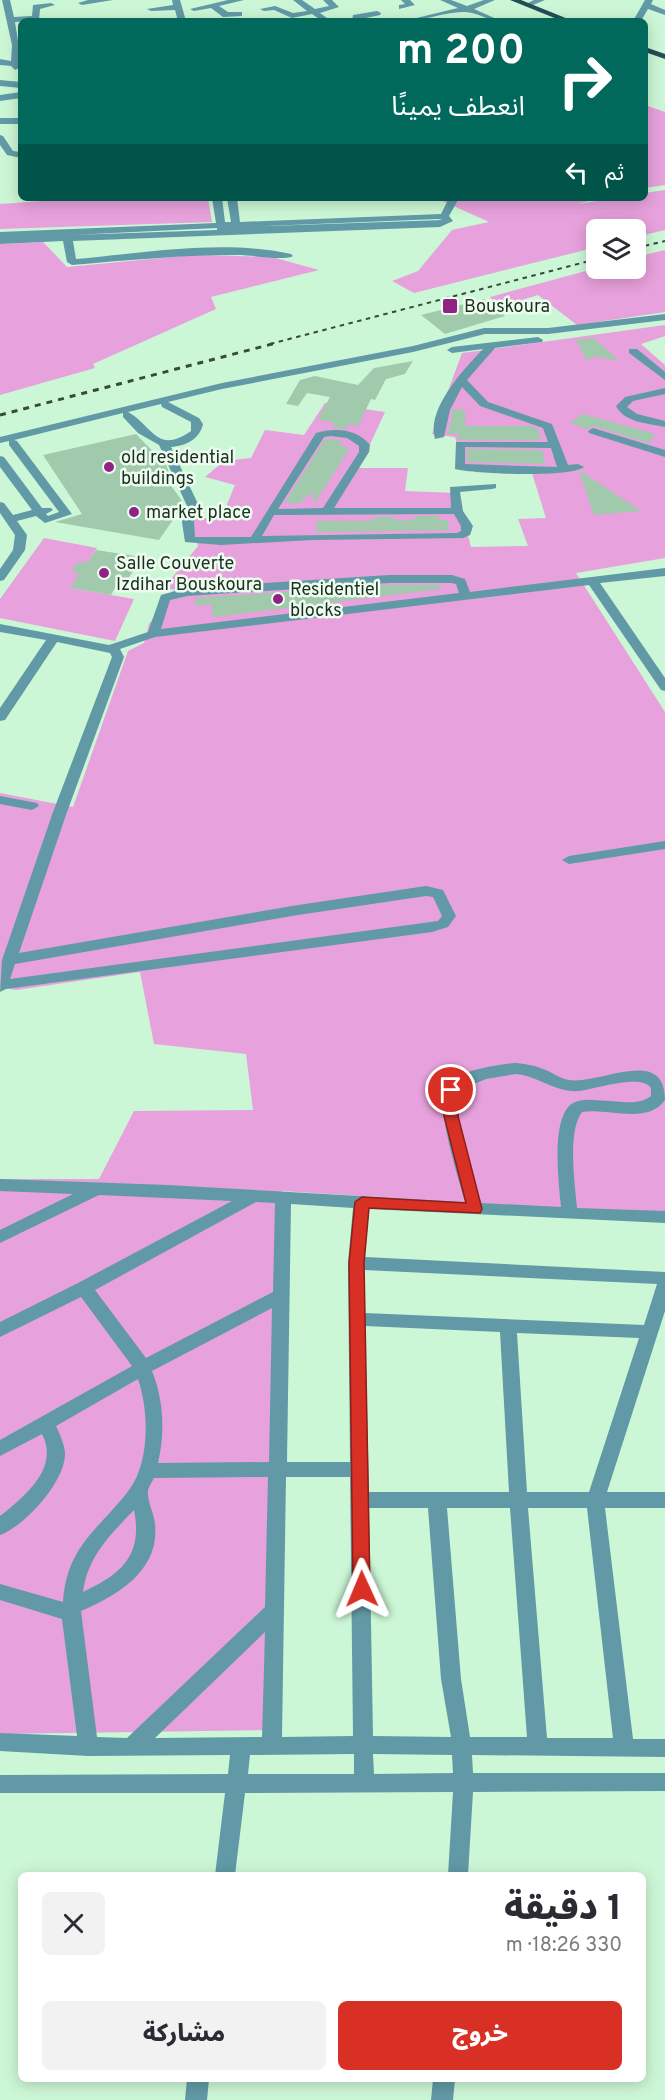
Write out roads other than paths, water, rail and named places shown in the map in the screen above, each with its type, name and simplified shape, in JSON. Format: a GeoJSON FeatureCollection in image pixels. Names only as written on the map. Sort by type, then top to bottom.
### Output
{"type":"FeatureCollection","features":[{"type":"Feature","properties":{"kind":"main road"},"geometry":{"type":"LineString","coordinates":[[501,0],[547,18]]}},
{"type":"Feature","properties":{"kind":"main road"},"geometry":{"type":"LineString","coordinates":[[514,0],[561,18]]}},
{"type":"Feature","properties":{"kind":"main road"},"geometry":{"type":"LineString","coordinates":[[648,50],[665,57]]}},
{"type":"Feature","properties":{"kind":"main road"},"geometry":{"type":"LineString","coordinates":[[648,56],[665,63]]}},
{"type":"Feature","properties":{"kind":"street"},"geometry":{"type":"LineString","coordinates":[[6,0],[18,41]]}},
{"type":"Feature","properties":{"kind":"street"},"geometry":{"type":"LineString","coordinates":[[82,3],[109,0]]}},
{"type":"Feature","properties":{"kind":"street"},"geometry":{"type":"LineString","coordinates":[[297,0],[323,18]]}},
{"type":"Feature","properties":{"kind":"street"},"geometry":{"type":"LineString","coordinates":[[264,9],[275,8],[292,16],[335,7],[327,0]]}},
{"type":"Feature","properties":{"kind":"street"},"geometry":{"type":"LineString","coordinates":[[444,0],[489,18]]}},
{"type":"Feature","properties":{"kind":"street"},"geometry":{"type":"LineString","coordinates":[[422,18],[466,9],[491,0]]}},
{"type":"Feature","properties":{"kind":"street"},"geometry":{"type":"LineString","coordinates":[[528,5],[541,0]]}},
{"type":"Feature","properties":{"kind":"street"},"geometry":{"type":"LineString","coordinates":[[193,4],[212,5],[233,1]]}},
{"type":"Feature","properties":{"kind":"street"},"geometry":{"type":"LineString","coordinates":[[639,18],[648,2],[665,13]]}},
{"type":"Feature","properties":{"kind":"street"},"geometry":{"type":"LineString","coordinates":[[151,9],[177,3],[181,18]]}},
{"type":"Feature","properties":{"kind":"street"},"geometry":{"type":"LineString","coordinates":[[36,18],[36,7],[51,5]]}},
{"type":"Feature","properties":{"kind":"street"},"geometry":{"type":"LineString","coordinates":[[212,5],[226,15],[239,14]]}},
{"type":"Feature","properties":{"kind":"street"},"geometry":{"type":"LineString","coordinates":[[354,18],[377,13]]}},
{"type":"Feature","properties":{"kind":"street"},"geometry":{"type":"LineString","coordinates":[[11,20],[18,19]]}},
{"type":"Feature","properties":{"kind":"street"},"geometry":{"type":"LineString","coordinates":[[0,64],[18,65]]}},
{"type":"Feature","properties":{"kind":"street"},"geometry":{"type":"LineString","coordinates":[[0,78],[18,80]]}},
{"type":"Feature","properties":{"kind":"street"},"geometry":{"type":"LineString","coordinates":[[0,83],[18,85]]}},
{"type":"Feature","properties":{"kind":"street"},"geometry":{"type":"LineString","coordinates":[[0,98],[18,95]]}},
{"type":"Feature","properties":{"kind":"street"},"geometry":{"type":"LineString","coordinates":[[0,121],[18,120]]}},
{"type":"Feature","properties":{"kind":"street"},"geometry":{"type":"LineString","coordinates":[[0,138],[10,153],[18,154]]}},
{"type":"Feature","properties":{"kind":"street"},"geometry":{"type":"LineString","coordinates":[[218,201],[222,229]]}},
{"type":"Feature","properties":{"kind":"street"},"geometry":{"type":"LineString","coordinates":[[232,201],[236,228]]}},
{"type":"Feature","properties":{"kind":"street"},"geometry":{"type":"LineString","coordinates":[[0,235],[66,235],[323,224],[440,224],[448,221],[444,217],[452,201]]}},
{"type":"Feature","properties":{"kind":"street"},"geometry":{"type":"LineString","coordinates":[[0,241],[66,235]]}},
{"type":"Feature","properties":{"kind":"street"},"geometry":{"type":"LineString","coordinates":[[66,235],[71,261],[77,263],[196,252],[257,252],[288,256]]}},
{"type":"Feature","properties":{"kind":"street"},"geometry":{"type":"LineString","coordinates":[[0,438],[23,429],[218,382],[259,379],[472,336],[484,331],[500,333],[561,330],[665,317]]}},
{"type":"Feature","properties":{"kind":"street"},"geometry":{"type":"LineString","coordinates":[[0,446],[166,405],[290,378],[422,354],[665,322]]}},
{"type":"Feature","properties":{"kind":"street"},"geometry":{"type":"LineString","coordinates":[[472,336],[473,343],[491,346],[506,341],[500,333]]}},
{"type":"Feature","properties":{"kind":"street"},"geometry":{"type":"LineString","coordinates":[[439,437],[442,413],[460,379],[491,346]]}},
{"type":"Feature","properties":{"kind":"street"},"geometry":{"type":"LineString","coordinates":[[633,351],[665,377]]}},
{"type":"Feature","properties":{"kind":"street"},"geometry":{"type":"LineString","coordinates":[[460,379],[484,404],[546,424],[564,470]]}},
{"type":"Feature","properties":{"kind":"street"},"geometry":{"type":"LineString","coordinates":[[665,392],[628,399],[621,406],[624,412],[630,415],[665,424]]}},
{"type":"Feature","properties":{"kind":"street"},"geometry":{"type":"LineString","coordinates":[[127,415],[149,439],[164,444],[188,438],[198,428],[195,420],[166,405]]}},
{"type":"Feature","properties":{"kind":"street"},"geometry":{"type":"LineString","coordinates":[[592,431],[665,454]]}},
{"type":"Feature","properties":{"kind":"street"},"geometry":{"type":"LineString","coordinates":[[256,540],[257,533],[320,435],[330,432],[358,438],[365,445],[364,452],[326,512]]}},
{"type":"Feature","properties":{"kind":"street"},"geometry":{"type":"LineString","coordinates":[[10,519],[60,507],[13,443]]}},
{"type":"Feature","properties":{"kind":"street"},"geometry":{"type":"LineString","coordinates":[[164,444],[193,506],[188,522],[189,540],[221,542],[312,537],[459,536],[466,533],[467,526],[458,511],[454,489],[492,486]]}},
{"type":"Feature","properties":{"kind":"street"},"geometry":{"type":"LineString","coordinates":[[554,445],[460,444],[459,466],[564,470],[578,467]]}},
{"type":"Feature","properties":{"kind":"street"},"geometry":{"type":"LineString","coordinates":[[0,459],[38,512]]}},
{"type":"Feature","properties":{"kind":"street"},"geometry":{"type":"LineString","coordinates":[[0,505],[21,535],[18,552],[0,577]]}},
{"type":"Feature","properties":{"kind":"street"},"geometry":{"type":"LineString","coordinates":[[270,512],[458,511]]}},
{"type":"Feature","properties":{"kind":"street"},"geometry":{"type":"LineString","coordinates":[[0,556],[18,552]]}},
{"type":"Feature","properties":{"kind":"street"},"geometry":{"type":"LineString","coordinates":[[109,649],[153,634],[665,572]]}},
{"type":"Feature","properties":{"kind":"street"},"geometry":{"type":"LineString","coordinates":[[153,634],[165,598],[186,592],[389,579],[456,579],[464,585],[466,596]]}},
{"type":"Feature","properties":{"kind":"street"},"geometry":{"type":"LineString","coordinates":[[592,581],[659,669],[665,687]]}},
{"type":"Feature","properties":{"kind":"street"},"geometry":{"type":"LineString","coordinates":[[0,628],[109,649],[117,654],[117,664],[60,812],[0,986],[296,943],[432,927],[443,924],[450,916],[438,893],[426,891],[298,910],[9,960]]}},
{"type":"Feature","properties":{"kind":"street"},"geometry":{"type":"LineString","coordinates":[[0,717],[53,639]]}},
{"type":"Feature","properties":{"kind":"street"},"geometry":{"type":"LineString","coordinates":[[0,800],[32,806]]}},
{"type":"Feature","properties":{"kind":"street"},"geometry":{"type":"LineString","coordinates":[[569,860],[665,845]]}},
{"type":"Feature","properties":{"kind":"street"},"geometry":{"type":"LineString","coordinates":[[475,1209],[451,1116],[450,1096],[453,1087],[489,1073],[516,1069],[534,1071],[559,1084],[572,1086],[636,1075],[652,1078],[657,1082],[660,1094],[657,1100],[648,1105],[635,1108],[584,1106],[571,1114],[568,1122],[566,1162],[569,1214]]}},
{"type":"Feature","properties":{"kind":"street"},"geometry":{"type":"LineString","coordinates":[[0,1185],[665,1217]]}},
{"type":"Feature","properties":{"kind":"street"},"geometry":{"type":"LineString","coordinates":[[0,1237],[96,1189]]}},
{"type":"Feature","properties":{"kind":"street"},"geometry":{"type":"LineString","coordinates":[[0,1330],[84,1288],[252,1197]]}},
{"type":"Feature","properties":{"kind":"street"},"geometry":{"type":"LineString","coordinates":[[272,1746],[283,1197]]}},
{"type":"Feature","properties":{"kind":"street"},"geometry":{"type":"LineString","coordinates":[[362,1202],[356,1263],[361,1469],[364,1782]]}},
{"type":"Feature","properties":{"kind":"street"},"geometry":{"type":"LineString","coordinates":[[356,1263],[665,1278]]}},
{"type":"Feature","properties":{"kind":"street"},"geometry":{"type":"LineString","coordinates":[[624,1749],[595,1501],[665,1285]]}},
{"type":"Feature","properties":{"kind":"street"},"geometry":{"type":"LineString","coordinates":[[84,1288],[143,1368],[150,1390],[153,1445],[149,1471],[139,1491],[108,1523],[86,1554],[78,1570],[70,1610],[71,1642],[88,1747]]}},
{"type":"Feature","properties":{"kind":"street"},"geometry":{"type":"LineString","coordinates":[[0,1449],[143,1368],[280,1296]]}},
{"type":"Feature","properties":{"kind":"street"},"geometry":{"type":"LineString","coordinates":[[358,1319],[650,1332]]}},
{"type":"Feature","properties":{"kind":"street"},"geometry":{"type":"LineString","coordinates":[[508,1325],[518,1499],[538,1746]]}},
{"type":"Feature","properties":{"kind":"street"},"geometry":{"type":"LineString","coordinates":[[0,1527],[37,1493],[52,1472],[58,1447],[56,1437],[46,1424]]}},
{"type":"Feature","properties":{"kind":"street"},"geometry":{"type":"LineString","coordinates":[[149,1471],[361,1469]]}},
{"type":"Feature","properties":{"kind":"street"},"geometry":{"type":"LineString","coordinates":[[0,1592],[70,1610],[108,1589],[130,1571],[138,1560],[146,1537],[139,1491]]}},
{"type":"Feature","properties":{"kind":"street"},"geometry":{"type":"LineString","coordinates":[[361,1500],[665,1500]]}},
{"type":"Feature","properties":{"kind":"street"},"geometry":{"type":"LineString","coordinates":[[437,1501],[451,1679],[462,1745],[463,1783],[458,1872]]}},
{"type":"Feature","properties":{"kind":"street"},"geometry":{"type":"LineString","coordinates":[[131,1747],[273,1612]]}},
{"type":"Feature","properties":{"kind":"street"},"geometry":{"type":"LineString","coordinates":[[0,1742],[88,1747],[364,1744],[665,1748]]}},
{"type":"Feature","properties":{"kind":"street"},"geometry":{"type":"LineString","coordinates":[[225,1872],[241,1746]]}},
{"type":"Feature","properties":{"kind":"street"},"geometry":{"type":"LineString","coordinates":[[0,1784],[237,1781],[665,1782]]}},
{"type":"Feature","properties":{"kind":"street"},"geometry":{"type":"LineString","coordinates":[[196,2100],[198,2082]]}},
{"type":"Feature","properties":{"kind":"street"},"geometry":{"type":"LineString","coordinates":[[442,2100],[444,2082]]}},
{"type":"Feature","properties":{"kind":"railway"},"geometry":{"type":"LineString","coordinates":[[646,246],[665,241]]}},
{"type":"Feature","properties":{"kind":"railway"},"geometry":{"type":"LineString","coordinates":[[270,344],[586,262]]}},
{"type":"Feature","properties":{"kind":"railway"},"geometry":{"type":"LineString","coordinates":[[0,415],[276,343]]}},
{"type":"Feature","properties":{"kind":"place","name":"Bouskoura"},"geometry":{"type":"Point","coordinates":[450,306]}},
{"type":"Feature","properties":{"kind":"place","name":"old residential buildings"},"geometry":{"type":"Point","coordinates":[109,467]}},
{"type":"Feature","properties":{"kind":"place","name":"market place"},"geometry":{"type":"Point","coordinates":[134,512]}},
{"type":"Feature","properties":{"kind":"place","name":"Salle Couverte Izdihar Bouskoura"},"geometry":{"type":"Point","coordinates":[104,573]}},
{"type":"Feature","properties":{"kind":"place","name":"Residentiel blocks"},"geometry":{"type":"Point","coordinates":[278,599]}}]}
